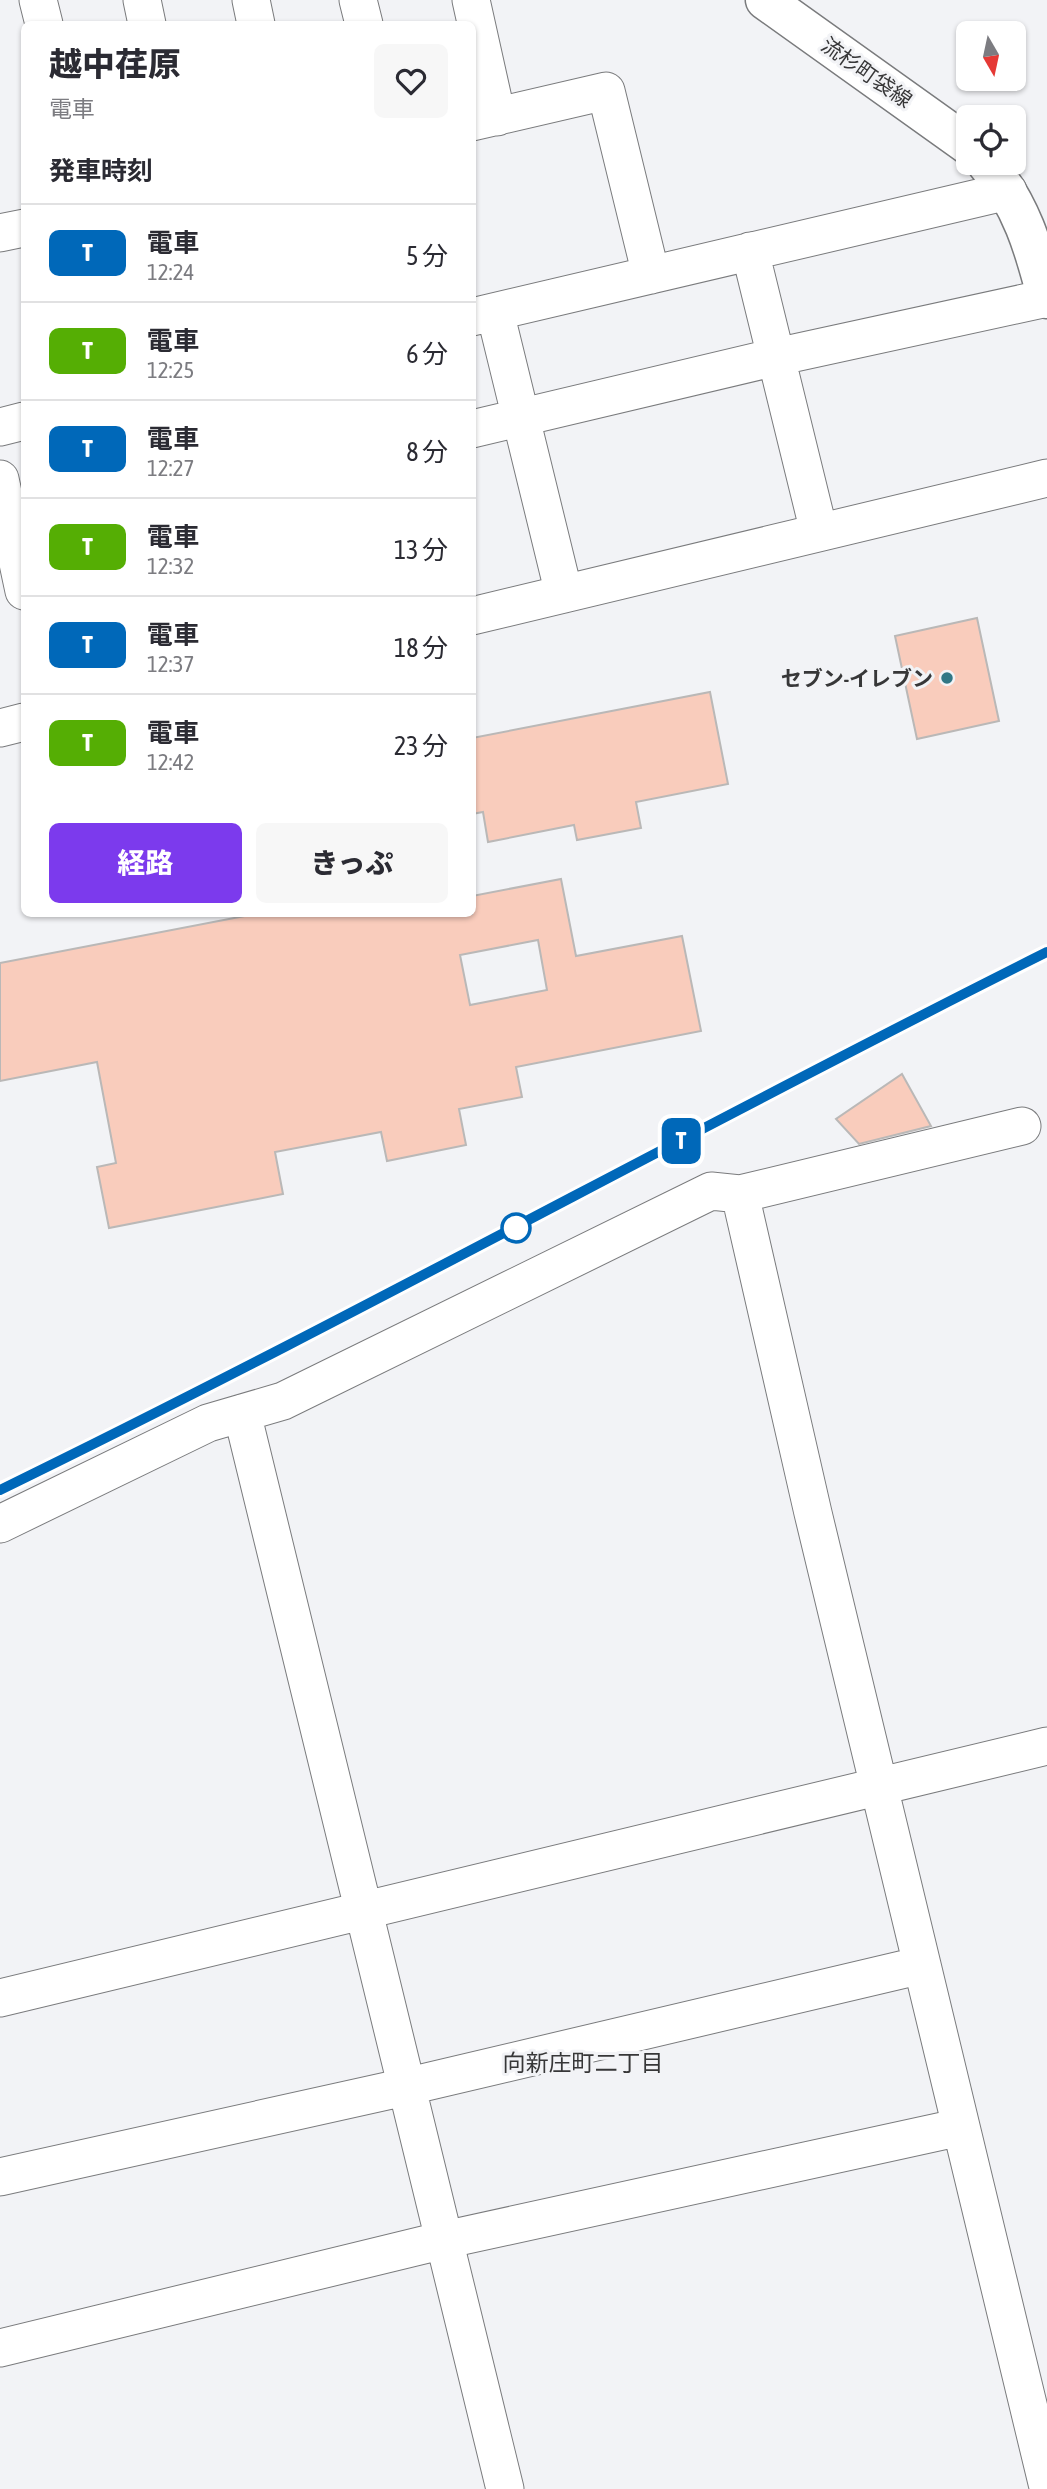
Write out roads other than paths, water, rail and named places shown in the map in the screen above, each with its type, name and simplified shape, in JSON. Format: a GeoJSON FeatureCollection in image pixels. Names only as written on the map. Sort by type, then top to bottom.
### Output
{"type":"FeatureCollection","features":[{"type":"Feature","properties":{"kind":"main road","name":"流杉町袋線"},"geometry":{"type":"LineString","coordinates":[[765,0],[956,136]]}},
{"type":"Feature","properties":{"kind":"main road"},"geometry":{"type":"LineString","coordinates":[[997,177],[1026,224],[1047,298]]}},
{"type":"Feature","properties":{"kind":"street"},"geometry":{"type":"LineString","coordinates":[[38,0],[43,21]]}},
{"type":"Feature","properties":{"kind":"street"},"geometry":{"type":"LineString","coordinates":[[142,0],[146,21]]}},
{"type":"Feature","properties":{"kind":"street"},"geometry":{"type":"LineString","coordinates":[[250,0],[255,21]]}},
{"type":"Feature","properties":{"kind":"street"},"geometry":{"type":"LineString","coordinates":[[358,0],[363,21]]}},
{"type":"Feature","properties":{"kind":"street"},"geometry":{"type":"LineString","coordinates":[[471,0],[473,21]]}},
{"type":"Feature","properties":{"kind":"street"},"geometry":{"type":"LineString","coordinates":[[476,43],[485,120],[606,91],[651,275]]}},
{"type":"Feature","properties":{"kind":"street"},"geometry":{"type":"LineString","coordinates":[[564,594],[521,417],[484,315],[750,251],[997,177]]}},
{"type":"Feature","properties":{"kind":"street"},"geometry":{"type":"LineString","coordinates":[[0,233],[21,229]]}},
{"type":"Feature","properties":{"kind":"street"},"geometry":{"type":"LineString","coordinates":[[750,251],[819,532]]}},
{"type":"Feature","properties":{"kind":"street"},"geometry":{"type":"LineString","coordinates":[[476,428],[776,357],[1047,298]]}},
{"type":"Feature","properties":{"kind":"street"},"geometry":{"type":"LineString","coordinates":[[0,427],[21,422]]}},
{"type":"Feature","properties":{"kind":"street"},"geometry":{"type":"LineString","coordinates":[[476,615],[1047,478]]}},
{"type":"Feature","properties":{"kind":"street"},"geometry":{"type":"LineString","coordinates":[[0,479],[21,578]]}},
{"type":"Feature","properties":{"kind":"street"},"geometry":{"type":"LineString","coordinates":[[0,728],[21,723]]}},
{"type":"Feature","properties":{"kind":"street"},"geometry":{"type":"LineString","coordinates":[[0,1524],[208,1423],[283,1401],[711,1191],[740,1194],[1023,1126]]}},
{"type":"Feature","properties":{"kind":"street"},"geometry":{"type":"LineString","coordinates":[[740,1194],[1047,2483]]}},
{"type":"Feature","properties":{"kind":"street"},"geometry":{"type":"LineString","coordinates":[[242,1413],[505,2489]]}},
{"type":"Feature","properties":{"kind":"street"},"geometry":{"type":"LineString","coordinates":[[0,1998],[1047,1746]]}},
{"type":"Feature","properties":{"kind":"street"},"geometry":{"type":"LineString","coordinates":[[0,2177],[405,2087],[922,1965]]}},
{"type":"Feature","properties":{"kind":"street"},"geometry":{"type":"LineString","coordinates":[[0,2348],[444,2241],[961,2127]]}},
{"type":"Feature","properties":{"kind":"railway"},"geometry":{"type":"LineString","coordinates":[[0,1491],[263,1358],[1047,952]]}},
{"type":"Feature","properties":{"kind":"train","name":"T"},"geometry":{"type":"LineString","coordinates":[[0,1490],[88,1448],[1047,952]]}},
{"type":"Feature","properties":{"kind":"place","name":"セブン-イレブン"},"geometry":{"type":"Point","coordinates":[947,678]}},
{"type":"Feature","properties":{"kind":"district","name":"向新庄町二丁目"},"geometry":{"type":"Point","coordinates":[583,2063]}}]}
